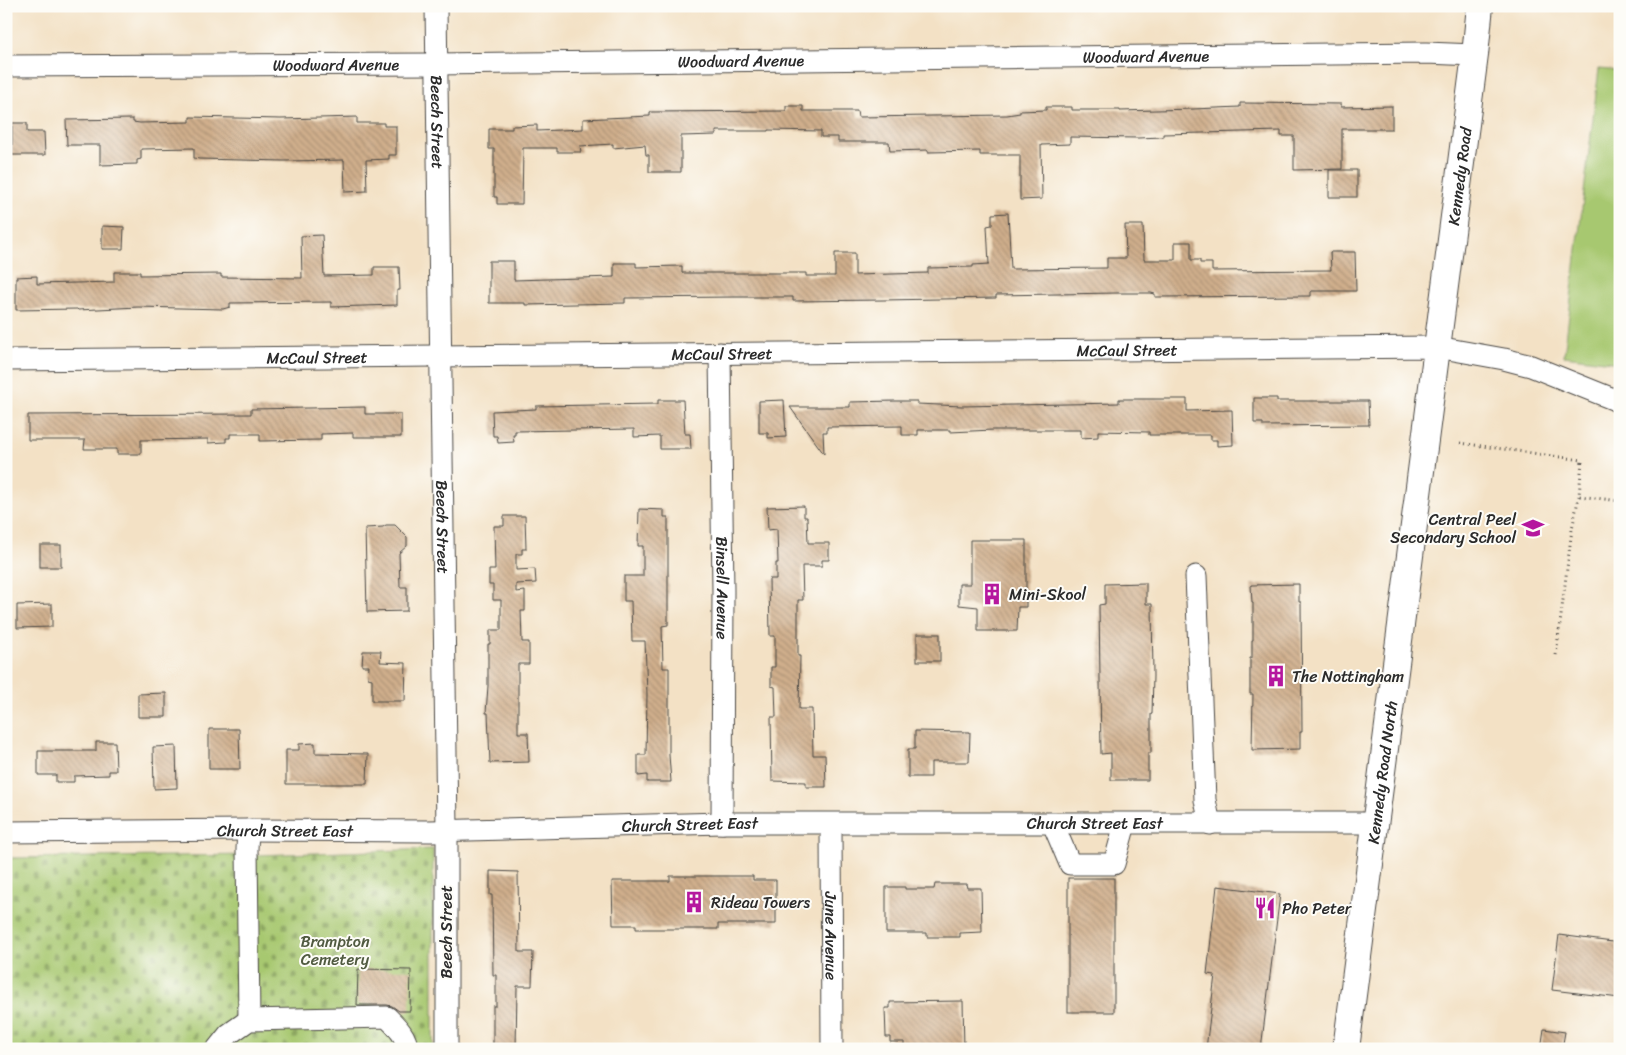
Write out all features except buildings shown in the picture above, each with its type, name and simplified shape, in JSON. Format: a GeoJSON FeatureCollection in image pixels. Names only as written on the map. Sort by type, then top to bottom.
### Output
{"type":"FeatureCollection","features":[{"type":"Feature","properties":{"kind":"main road","name":"Kennedy Road"},"geometry":{"type":"LineString","coordinates":[[1437,347],[1480,6]]}},
{"type":"Feature","properties":{"kind":"main road","name":"Kennedy Road North"},"geometry":{"type":"LineString","coordinates":[[1346,1049],[1437,347]]}},
{"type":"Feature","properties":{"kind":"street","name":"Beech Street"},"geometry":{"type":"LineString","coordinates":[[436,6],[447,830],[447,1049]]}},
{"type":"Feature","properties":{"kind":"street","name":"Woodward Avenue"},"geometry":{"type":"LineString","coordinates":[[6,66],[436,64],[1426,53],[1475,55]]}},
{"type":"Feature","properties":{"kind":"street","name":"McCaul Street"},"geometry":{"type":"LineString","coordinates":[[6,360],[1437,347],[1532,366],[1620,403]]}},
{"type":"Feature","properties":{"kind":"street","name":"Binsell Avenue"},"geometry":{"type":"LineString","coordinates":[[720,353],[723,600],[722,823]]}},
{"type":"Feature","properties":{"kind":"street"},"geometry":{"type":"LineString","coordinates":[[1196,576],[1206,800],[1210,824]]}},
{"type":"Feature","properties":{"kind":"street","name":"Church Street East"},"geometry":{"type":"LineString","coordinates":[[6,832],[447,830],[722,823],[1374,824]]}},
{"type":"Feature","properties":{"kind":"street","name":"June Avenue"},"geometry":{"type":"LineString","coordinates":[[831,824],[832,1049]]}},
{"type":"Feature","properties":{"kind":"street"},"geometry":{"type":"LineString","coordinates":[[1053,824],[1070,864],[1114,864],[1125,824]]}},
{"type":"Feature","properties":{"kind":"street"},"geometry":{"type":"LineString","coordinates":[[248,830],[249,1020]]}},
{"type":"Feature","properties":{"kind":"street"},"geometry":{"type":"LineString","coordinates":[[217,1049],[229,1034],[249,1020],[387,1017],[407,1042],[407,1049]]}},
{"type":"Feature","properties":{"kind":"path"},"geometry":{"type":"LineString","coordinates":[[1460,443],[1582,460],[1579,496],[1572,529],[1556,655]]}},
{"type":"Feature","properties":{"kind":"path"},"geometry":{"type":"LineString","coordinates":[[1579,496],[1620,501]]}},
{"type":"Feature","properties":{"kind":"green space"},"geometry":{"type":"Polygon","coordinates":[[[1599,69],[1620,71],[1620,363],[1564,356],[1599,69]]]}},
{"type":"Feature","properties":{"kind":"green space","name":"Brampton Cemetery"},"geometry":{"type":"Polygon","coordinates":[[[433,849],[433,1049],[6,1049],[6,858],[256,855],[433,849]]]}},
{"type":"Feature","properties":{"kind":"place","name":"Central Peel Secondary School"},"geometry":{"type":"Point","coordinates":[1533,528]}},
{"type":"Feature","properties":{"kind":"place","name":"Mini-Skool"},"geometry":{"type":"Point","coordinates":[992,594]}},
{"type":"Feature","properties":{"kind":"place","name":"The Nottingham"},"geometry":{"type":"Point","coordinates":[1276,676]}},
{"type":"Feature","properties":{"kind":"place","name":"Rideau Towers"},"geometry":{"type":"Point","coordinates":[694,902]}},
{"type":"Feature","properties":{"kind":"place","name":"Pho Peter"},"geometry":{"type":"Point","coordinates":[1265,908]}}]}
